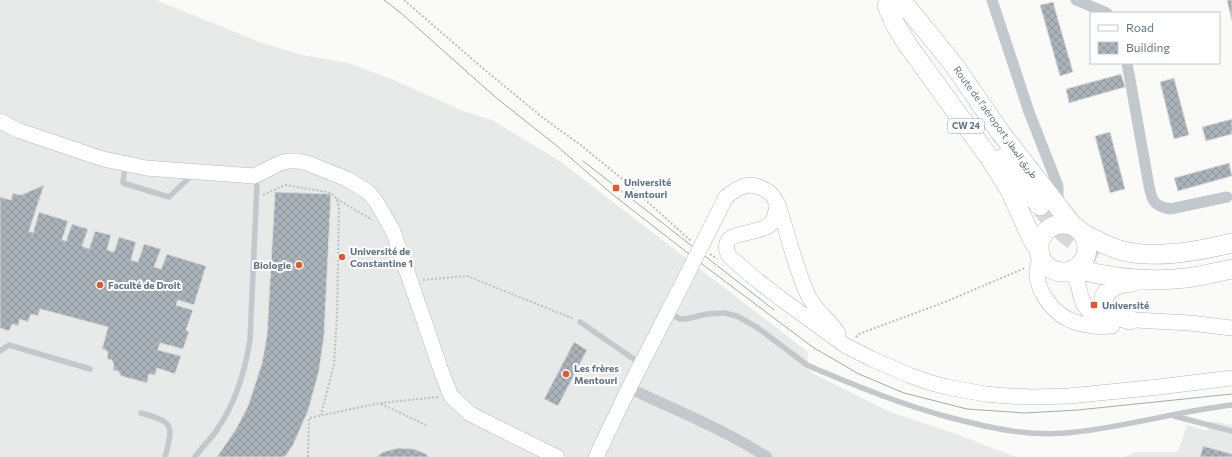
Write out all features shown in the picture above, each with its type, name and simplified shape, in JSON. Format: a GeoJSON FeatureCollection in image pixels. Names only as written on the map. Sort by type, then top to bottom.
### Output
{"type":"FeatureCollection","features":[{"type":"Feature","properties":{"kind":"highway","name":"Route de l'aéroport طريق المطار"},"geometry":{"type":"LineString","coordinates":[[890,2],[973,118],[1048,204],[1078,230],[1115,249],[1143,254],[1187,252],[1232,242]]}},
{"type":"Feature","properties":{"kind":"highway","name":"CW 24"},"geometry":{"type":"LineString","coordinates":[[890,2],[896,26],[907,44],[995,166],[1011,192],[1032,239],[1035,259]]}},
{"type":"Feature","properties":{"kind":"highway"},"geometry":{"type":"LineString","coordinates":[[1073,270],[1082,263],[1086,256],[1087,248],[1085,239],[1078,230],[1067,224],[1053,226],[1046,230],[1042,236],[1035,259],[1050,269],[1056,272],[1073,270],[1104,275],[1159,280]]}},
{"type":"Feature","properties":{"kind":"highway"},"geometry":{"type":"LineString","coordinates":[[1106,259],[1116,262],[1172,267],[1232,261]]}},
{"type":"Feature","properties":{"kind":"highway"},"geometry":{"type":"LineString","coordinates":[[1095,314],[1109,289],[1115,285],[1123,283],[1187,278],[1232,269]]}},
{"type":"Feature","properties":{"kind":"highway"},"geometry":{"type":"LineString","coordinates":[[1095,314],[1104,306],[1113,314],[1130,320]]}},
{"type":"Feature","properties":{"kind":"street"},"geometry":{"type":"LineString","coordinates":[[992,0],[1029,112],[1058,186],[1058,197],[1048,204]]}},
{"type":"Feature","properties":{"kind":"street"},"geometry":{"type":"LineString","coordinates":[[1076,0],[1105,12]]}},
{"type":"Feature","properties":{"kind":"street"},"geometry":{"type":"LineString","coordinates":[[1128,64],[1149,186],[1152,198],[1156,204],[1162,208],[1170,209],[1226,197]]}},
{"type":"Feature","properties":{"kind":"street"},"geometry":{"type":"LineString","coordinates":[[0,121],[16,130],[103,159],[146,168],[254,176],[280,163],[298,161],[316,166],[347,179],[368,192],[375,200],[389,224],[451,396],[469,413],[540,451],[557,457]]}},
{"type":"Feature","properties":{"kind":"street"},"geometry":{"type":"LineString","coordinates":[[596,457],[641,364],[726,197],[744,186],[755,186],[766,190],[778,204],[809,296],[813,304],[835,330],[846,346]]}},
{"type":"Feature","properties":{"kind":"street"},"geometry":{"type":"LineString","coordinates":[[778,204],[772,222],[768,226],[735,235],[728,239],[726,247],[728,254],[759,282],[846,346],[872,359],[928,382],[968,391],[1032,397],[1069,396],[1232,378]]}},
{"type":"Feature","properties":{"kind":"street"},"geometry":{"type":"LineString","coordinates":[[1035,259],[1040,287],[1051,305],[1065,318],[1075,322],[1095,314]]}},
{"type":"Feature","properties":{"kind":"street"},"geometry":{"type":"LineString","coordinates":[[1073,270],[1081,298],[1085,305],[1112,326],[1125,323],[1130,320],[1190,323],[1232,328]]}},
{"type":"Feature","properties":{"kind":"street"},"geometry":{"type":"LineString","coordinates":[[629,388],[747,444],[767,457]]}},
{"type":"Feature","properties":{"kind":"lane"},"geometry":{"type":"LineString","coordinates":[[125,163],[123,183],[169,197],[194,172]]}},
{"type":"Feature","properties":{"kind":"lane"},"geometry":{"type":"LineString","coordinates":[[195,457],[218,428],[230,406],[240,382],[250,340],[257,186],[254,176]]}},
{"type":"Feature","properties":{"kind":"lane"},"geometry":{"type":"LineString","coordinates":[[670,308],[680,319],[707,314],[724,313],[737,316],[758,328],[816,369],[888,398],[930,412],[1001,430],[1036,434],[1075,433],[1232,405]]}},
{"type":"Feature","properties":{"kind":"lane"},"geometry":{"type":"LineString","coordinates":[[580,322],[641,364]]}},
{"type":"Feature","properties":{"kind":"lane"},"geometry":{"type":"LineString","coordinates":[[0,351],[9,345],[90,369]]}},
{"type":"Feature","properties":{"kind":"lane"},"geometry":{"type":"LineString","coordinates":[[141,412],[160,418],[167,423],[170,430],[170,440],[165,457]]}},
{"type":"Feature","properties":{"kind":"lane"},"geometry":{"type":"LineString","coordinates":[[1172,415],[1232,431]]}},
{"type":"Feature","properties":{"kind":"path"},"geometry":{"type":"LineString","coordinates":[[404,0],[542,117],[622,178],[696,244]]}},
{"type":"Feature","properties":{"kind":"path"},"geometry":{"type":"LineString","coordinates":[[256,198],[285,185],[327,192],[350,205],[370,219],[389,224]]}},
{"type":"Feature","properties":{"kind":"path"},"geometry":{"type":"LineString","coordinates":[[321,415],[334,364],[337,315],[339,207],[337,199]]}},
{"type":"Feature","properties":{"kind":"path"},"geometry":{"type":"LineString","coordinates":[[709,253],[722,263]]}},
{"type":"Feature","properties":{"kind":"path"},"geometry":{"type":"LineString","coordinates":[[846,346],[859,334],[945,302],[1035,259]]}},
{"type":"Feature","properties":{"kind":"path"},"geometry":{"type":"LineString","coordinates":[[410,281],[467,276],[580,322]]}},
{"type":"Feature","properties":{"kind":"path"},"geometry":{"type":"LineString","coordinates":[[308,457],[309,418],[380,403],[451,396]]}},
{"type":"Feature","properties":{"kind":"path"},"geometry":{"type":"LineString","coordinates":[[380,403],[426,425]]}},
{"type":"Feature","properties":{"kind":"shaded area","name":"Université de Constantine 1"},"geometry":{"type":"Polygon","coordinates":[[[0,0],[156,0],[262,43],[303,55],[348,63],[389,78],[463,111],[492,120],[561,162],[808,352],[807,368],[814,374],[890,412],[956,434],[1016,457],[0,457],[0,0]]]}},
{"type":"Feature","properties":{"kind":"shaded area"},"geometry":{"type":"Polygon","coordinates":[[[1210,421],[1232,425],[1232,457],[1125,457],[1135,452],[1178,452],[1187,425],[1207,431],[1210,421]]]}},
{"type":"Feature","properties":{"kind":"building"},"geometry":{"type":"Polygon","coordinates":[[[1227,0],[1232,0],[1232,21],[1227,0]]]}},
{"type":"Feature","properties":{"kind":"building"},"geometry":{"type":"Polygon","coordinates":[[[1053,2],[1073,72],[1060,76],[1040,5],[1053,2]]]}},
{"type":"Feature","properties":{"kind":"building"},"geometry":{"type":"Polygon","coordinates":[[[1121,74],[1125,87],[1069,103],[1066,89],[1121,74]]]}},
{"type":"Feature","properties":{"kind":"building"},"geometry":{"type":"Polygon","coordinates":[[[1174,78],[1189,135],[1174,139],[1160,82],[1174,78]]]}},
{"type":"Feature","properties":{"kind":"building"},"geometry":{"type":"Polygon","coordinates":[[[1232,119],[1232,134],[1206,141],[1202,127],[1232,119]]]}},
{"type":"Feature","properties":{"kind":"building"},"geometry":{"type":"Polygon","coordinates":[[[1110,132],[1125,189],[1110,193],[1095,136],[1110,132]]]}},
{"type":"Feature","properties":{"kind":"building"},"geometry":{"type":"Polygon","coordinates":[[[1229,163],[1232,176],[1178,191],[1174,178],[1229,163]]]}},
{"type":"Feature","properties":{"kind":"building","name":"Faculté de Droit"},"geometry":{"type":"Polygon","coordinates":[[[44,185],[29,231],[33,233],[39,212],[68,221],[62,240],[66,241],[72,224],[88,229],[82,246],[89,249],[95,231],[111,235],[107,250],[114,252],[119,237],[136,242],[131,260],[138,262],[144,244],[161,249],[154,267],[161,269],[167,254],[206,266],[194,305],[178,300],[176,305],[193,310],[186,330],[189,332],[183,349],[160,343],[158,350],[181,356],[175,374],[157,368],[155,375],[149,374],[147,383],[121,376],[118,371],[113,370],[114,365],[112,360],[107,359],[108,354],[106,350],[102,349],[108,327],[40,309],[38,316],[31,314],[28,322],[20,319],[18,326],[12,324],[9,331],[0,328],[0,197],[11,200],[13,193],[21,195],[44,185]]]}},
{"type":"Feature","properties":{"kind":"building","name":"Biologie"},"geometry":{"type":"Polygon","coordinates":[[[275,192],[331,194],[324,336],[319,371],[308,411],[293,445],[285,457],[217,457],[236,429],[248,406],[262,363],[267,335],[275,192]]]}},
{"type":"Feature","properties":{"kind":"building","name":"Les frères Mentouri"},"geometry":{"type":"Polygon","coordinates":[[[574,342],[587,350],[558,406],[544,399],[574,342]]]}},
{"type":"Feature","properties":{"kind":"building"},"geometry":{"type":"Polygon","coordinates":[[[1203,446],[1232,454],[1232,457],[1200,457],[1203,446]]]}},
{"type":"Feature","properties":{"kind":"building"},"geometry":{"type":"Polygon","coordinates":[[[398,448],[414,449],[426,454],[429,457],[376,457],[383,452],[398,448]]]}},
{"type":"Feature","properties":{"kind":"tunnel"},"geometry":{"type":"LineString","coordinates":[[1040,206],[1061,231],[1077,243],[1106,259]]}},
{"type":"Feature","properties":{"kind":"tram line"},"geometry":{"type":"LineString","coordinates":[[384,0],[401,13],[494,96],[557,146],[612,194],[814,348],[859,374],[904,393],[967,409],[1025,413],[1078,410],[1232,394]]}},
{"type":"Feature","properties":{"kind":"tram line"},"geometry":{"type":"LineString","coordinates":[[583,161],[774,310]]}},
{"type":"Feature","properties":{"kind":"place","name":"Université Mentouri"},"geometry":{"type":"Point","coordinates":[616,188]}},
{"type":"Feature","properties":{"kind":"place","name":"Université de Constantine 1"},"geometry":{"type":"Point","coordinates":[342,257]}},
{"type":"Feature","properties":{"kind":"place","name":"Biologie"},"geometry":{"type":"Point","coordinates":[299,265]}},
{"type":"Feature","properties":{"kind":"place","name":"Faculté de Droit"},"geometry":{"type":"Point","coordinates":[100,285]}},
{"type":"Feature","properties":{"kind":"place","name":"Université"},"geometry":{"type":"Point","coordinates":[1094,305]}},
{"type":"Feature","properties":{"kind":"place","name":"Les frères Mentouri"},"geometry":{"type":"Point","coordinates":[566,374]}}]}
